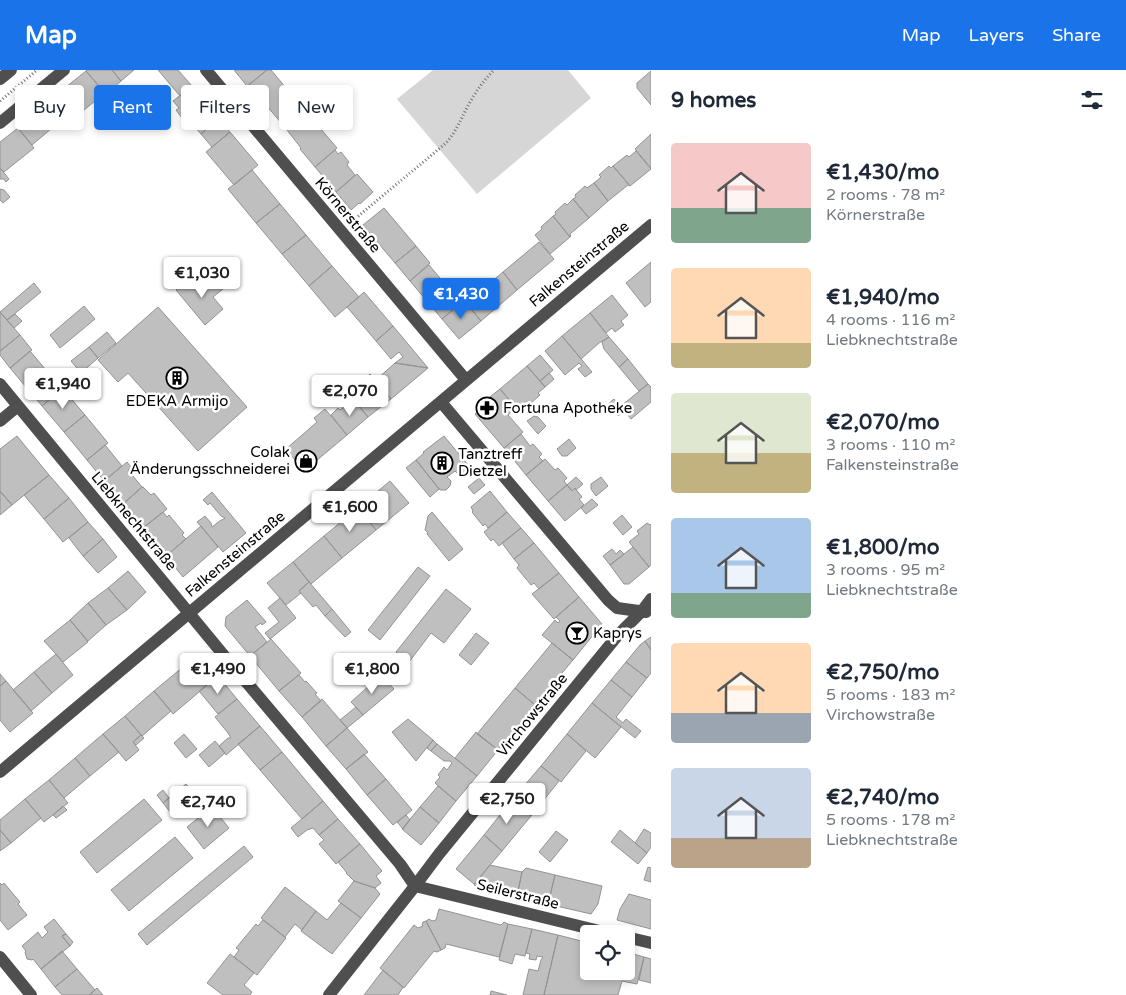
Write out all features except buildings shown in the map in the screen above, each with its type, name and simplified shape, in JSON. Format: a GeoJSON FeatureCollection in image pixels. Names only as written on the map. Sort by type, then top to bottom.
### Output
{"type":"FeatureCollection","features":[{"type":"Feature","properties":{"kind":"street"},"geometry":{"type":"LineString","coordinates":[[0,79],[11,70]]}},
{"type":"Feature","properties":{"kind":"street"},"geometry":{"type":"LineString","coordinates":[[0,123],[64,70]]}},
{"type":"Feature","properties":{"kind":"street","name":"Körnerstraße"},"geometry":{"type":"LineString","coordinates":[[206,70],[466,380]]}},
{"type":"Feature","properties":{"kind":"street","name":"Falkensteinstraße"},"geometry":{"type":"LineString","coordinates":[[0,772],[651,226]]}},
{"type":"Feature","properties":{"kind":"street","name":"Liebknechtstraße"},"geometry":{"type":"LineString","coordinates":[[0,384],[226,658],[400,864],[415,886]]}},
{"type":"Feature","properties":{"kind":"street"},"geometry":{"type":"LineString","coordinates":[[441,402],[608,600],[617,608],[646,612]]}},
{"type":"Feature","properties":{"kind":"street"},"geometry":{"type":"LineString","coordinates":[[0,421],[18,406]]}},
{"type":"Feature","properties":{"kind":"street","name":"Virchowstraße"},"geometry":{"type":"LineString","coordinates":[[329,995],[440,854],[618,635],[646,612],[651,599]]}},
{"type":"Feature","properties":{"kind":"street","name":"Seilerstraße"},"geometry":{"type":"LineString","coordinates":[[415,886],[580,926]]}},
{"type":"Feature","properties":{"kind":"street"},"geometry":{"type":"LineString","coordinates":[[635,939],[651,943]]}},
{"type":"Feature","properties":{"kind":"street"},"geometry":{"type":"LineString","coordinates":[[0,958],[31,995]]}},
{"type":"Feature","properties":{"kind":"path"},"geometry":{"type":"LineString","coordinates":[[0,101],[37,70]]}},
{"type":"Feature","properties":{"kind":"path"},"geometry":{"type":"LineString","coordinates":[[340,231],[446,144],[478,89],[494,70]]}},
{"type":"Feature","properties":{"kind":"shaded area"},"geometry":{"type":"Polygon","coordinates":[[[433,70],[568,70],[591,98],[477,194],[397,99],[433,70]]]}},
{"type":"Feature","properties":{"kind":"place","name":"EDEKA Armijo"},"geometry":{"type":"Point","coordinates":[177,378]}},
{"type":"Feature","properties":{"kind":"place","name":"Fortuna Apotheke"},"geometry":{"type":"Point","coordinates":[487,408]}},
{"type":"Feature","properties":{"kind":"place","name":"Colak Änderungsschneiderei"},"geometry":{"type":"Point","coordinates":[306,461]}},
{"type":"Feature","properties":{"kind":"place","name":"Tanztreff Dietzel"},"geometry":{"type":"Point","coordinates":[442,463]}},
{"type":"Feature","properties":{"kind":"place","name":"Kaprys"},"geometry":{"type":"Point","coordinates":[577,633]}}]}
